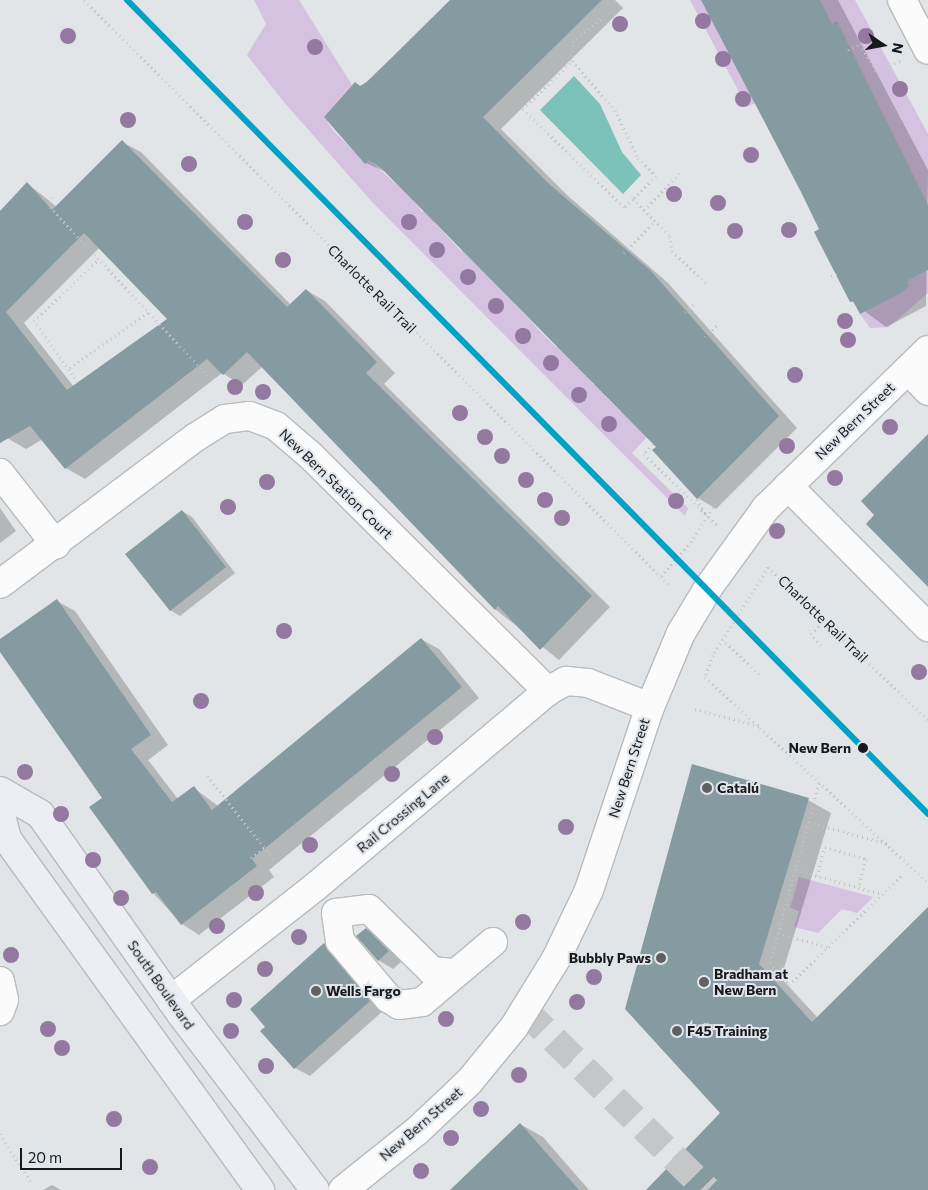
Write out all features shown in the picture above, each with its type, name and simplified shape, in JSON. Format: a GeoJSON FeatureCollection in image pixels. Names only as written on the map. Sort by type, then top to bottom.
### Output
{"type":"FeatureCollection","features":[{"type":"Feature","properties":{"kind":"main road","name":"South Boulevard"},"geometry":{"type":"LineString","coordinates":[[0,791],[40,814],[171,1000],[315,1190]]}},
{"type":"Feature","properties":{"kind":"main road"},"geometry":{"type":"LineString","coordinates":[[0,811],[7,840],[260,1190]]}},
{"type":"Feature","properties":{"kind":"street"},"geometry":{"type":"LineString","coordinates":[[902,0],[928,50]]}},
{"type":"Feature","properties":{"kind":"street","name":"New Bern Street"},"geometry":{"type":"LineString","coordinates":[[343,1190],[462,1088],[514,1027],[556,959],[589,890],[650,707],[681,633],[708,588],[744,535],[788,486],[928,350]]}},
{"type":"Feature","properties":{"kind":"street"},"geometry":{"type":"LineString","coordinates":[[908,370],[928,391]]}},
{"type":"Feature","properties":{"kind":"street","name":"New Bern Station Court"},"geometry":{"type":"LineString","coordinates":[[0,584],[56,545],[196,437],[225,418],[250,416],[276,426],[311,456],[548,691]]}},
{"type":"Feature","properties":{"kind":"street"},"geometry":{"type":"LineString","coordinates":[[0,473],[56,545]]}},
{"type":"Feature","properties":{"kind":"street"},"geometry":{"type":"LineString","coordinates":[[788,486],[928,627]]}},
{"type":"Feature","properties":{"kind":"street","name":"Rail Crossing Lane"},"geometry":{"type":"LineString","coordinates":[[171,1000],[315,887],[548,691],[566,681],[588,682],[650,707]]}},
{"type":"Feature","properties":{"kind":"street"},"geometry":{"type":"LineString","coordinates":[[315,887],[341,914],[340,942],[388,998],[409,1006],[444,984],[493,942]]}},
{"type":"Feature","properties":{"kind":"street"},"geometry":{"type":"LineString","coordinates":[[341,914],[369,909],[444,984]]}},
{"type":"Feature","properties":{"kind":"street"},"geometry":{"type":"LineString","coordinates":[[0,981],[4,1000],[0,1011]]}},
{"type":"Feature","properties":{"kind":"path","name":"Charlotte Rail Trail"},"geometry":{"type":"LineString","coordinates":[[84,0],[670,586]]}},
{"type":"Feature","properties":{"kind":"path"},"geometry":{"type":"LineString","coordinates":[[572,61],[615,110],[638,158],[656,176],[624,207],[523,109],[572,61],[574,42],[603,17]]}},
{"type":"Feature","properties":{"kind":"path"},"geometry":{"type":"LineString","coordinates":[[848,50],[860,44],[877,73],[900,61]]}},
{"type":"Feature","properties":{"kind":"path"},"geometry":{"type":"LineString","coordinates":[[644,210],[682,171]]}},
{"type":"Feature","properties":{"kind":"path"},"geometry":{"type":"LineString","coordinates":[[52,197],[50,207],[208,376]]}},
{"type":"Feature","properties":{"kind":"path"},"geometry":{"type":"LineString","coordinates":[[633,199],[670,236],[672,251],[707,284]]}},
{"type":"Feature","properties":{"kind":"path"},"geometry":{"type":"LineString","coordinates":[[624,253],[655,221]]}},
{"type":"Feature","properties":{"kind":"path"},"geometry":{"type":"LineString","coordinates":[[78,382],[70,368],[34,321],[99,259]]}},
{"type":"Feature","properties":{"kind":"path"},"geometry":{"type":"LineString","coordinates":[[830,276],[840,272]]}},
{"type":"Feature","properties":{"kind":"path"},"geometry":{"type":"LineString","coordinates":[[685,312],[696,302]]}},
{"type":"Feature","properties":{"kind":"path"},"geometry":{"type":"LineString","coordinates":[[70,368],[148,312]]}},
{"type":"Feature","properties":{"kind":"path"},"geometry":{"type":"LineString","coordinates":[[705,337],[717,325]]}},
{"type":"Feature","properties":{"kind":"path"},"geometry":{"type":"LineString","coordinates":[[653,444],[644,454],[707,517]]}},
{"type":"Feature","properties":{"kind":"path"},"geometry":{"type":"LineString","coordinates":[[697,499],[707,517]]}},
{"type":"Feature","properties":{"kind":"path"},"geometry":{"type":"LineString","coordinates":[[661,576],[716,503]]}},
{"type":"Feature","properties":{"kind":"path","name":"Charlotte Rail Trail"},"geometry":{"type":"LineString","coordinates":[[928,720],[768,567],[722,639],[705,677],[760,726],[819,783],[890,845],[928,882]]}},
{"type":"Feature","properties":{"kind":"path"},"geometry":{"type":"LineString","coordinates":[[821,645],[811,634],[824,619]]}},
{"type":"Feature","properties":{"kind":"path"},"geometry":{"type":"LineString","coordinates":[[722,639],[760,675]]}},
{"type":"Feature","properties":{"kind":"path"},"geometry":{"type":"LineString","coordinates":[[695,709],[760,726]]}},
{"type":"Feature","properties":{"kind":"path"},"geometry":{"type":"LineString","coordinates":[[207,776],[278,865]]}},
{"type":"Feature","properties":{"kind":"path"},"geometry":{"type":"LineString","coordinates":[[819,783],[770,963],[789,985],[902,875]]}},
{"type":"Feature","properties":{"kind":"path"},"geometry":{"type":"LineString","coordinates":[[809,822],[890,845]]}},
{"type":"Feature","properties":{"kind":"path"},"geometry":{"type":"LineString","coordinates":[[817,876],[825,847],[866,859],[858,888]]}},
{"type":"Feature","properties":{"kind":"path"},"geometry":{"type":"LineString","coordinates":[[251,858],[265,848]]}},
{"type":"Feature","properties":{"kind":"path"},"geometry":{"type":"LineString","coordinates":[[796,870],[882,894]]}},
{"type":"Feature","properties":{"kind":"path"},"geometry":{"type":"LineString","coordinates":[[778,933],[828,948]]}},
{"type":"Feature","properties":{"kind":"path"},"geometry":{"type":"LineString","coordinates":[[0,1134],[30,1181]]}},
{"type":"Feature","properties":{"kind":"shaded area"},"geometry":{"type":"Polygon","coordinates":[[[254,0],[299,0],[352,85],[324,117],[333,130],[365,163],[369,160],[396,184],[399,182],[422,212],[426,208],[436,219],[434,222],[461,251],[464,248],[539,330],[556,347],[559,344],[594,385],[598,383],[608,393],[605,396],[621,412],[623,410],[647,437],[632,453],[688,508],[685,516],[373,203],[283,101],[247,55],[266,24],[254,0]]]}},
{"type":"Feature","properties":{"kind":"shaded area"},"geometry":{"type":"Polygon","coordinates":[[[690,0],[855,0],[928,134],[928,293],[889,327],[870,328],[860,314],[856,294],[758,102],[747,107],[690,0]]]}},
{"type":"Feature","properties":{"kind":"shaded area"},"geometry":{"type":"Polygon","coordinates":[[[799,877],[873,897],[857,913],[842,909],[818,933],[794,927],[799,911],[790,908],[799,877]]]}},
{"type":"Feature","properties":{"kind":"water"},"geometry":{"type":"Polygon","coordinates":[[[574,76],[600,104],[622,152],[641,175],[623,194],[540,110],[574,76]]]}},
{"type":"Feature","properties":{"kind":"building"},"geometry":{"type":"Polygon","coordinates":[[[450,0],[602,0],[483,117],[548,183],[650,270],[779,416],[697,499],[652,450],[656,447],[382,169],[369,160],[365,164],[324,117],[355,82],[360,86],[367,82],[450,0]]]}},
{"type":"Feature","properties":{"kind":"building"},"geometry":{"type":"Polygon","coordinates":[[[701,0],[820,0],[832,24],[837,21],[928,205],[928,270],[907,281],[909,286],[901,293],[860,314],[853,301],[850,302],[814,232],[819,229],[801,192],[701,0]]]}},
{"type":"Feature","properties":{"kind":"building"},"geometry":{"type":"Polygon","coordinates":[[[122,140],[287,307],[306,289],[377,362],[366,373],[592,596],[540,650],[498,606],[495,610],[247,352],[223,375],[207,359],[65,469],[30,426],[0,443],[0,211],[27,182],[52,210],[122,140]],[[84,233],[6,312],[67,390],[167,319],[84,233]]]}},
{"type":"Feature","properties":{"kind":"building"},"geometry":{"type":"Polygon","coordinates":[[[928,434],[928,587],[866,524],[874,515],[861,501],[928,434]]]}},
{"type":"Feature","properties":{"kind":"building"},"geometry":{"type":"Polygon","coordinates":[[[182,510],[226,567],[170,611],[125,554],[182,510]]]}},
{"type":"Feature","properties":{"kind":"building"},"geometry":{"type":"Polygon","coordinates":[[[57,599],[151,735],[131,749],[172,802],[194,786],[212,810],[421,638],[462,687],[252,859],[257,866],[181,925],[156,892],[152,894],[89,807],[102,798],[0,652],[0,639],[57,599]]]}},
{"type":"Feature","properties":{"kind":"building","name":"Bradham at New Bern"},"geometry":{"type":"Polygon","coordinates":[[[692,764],[809,798],[759,964],[812,1022],[928,907],[928,1190],[646,1190],[720,1113],[625,1009],[692,764]]]}},
{"type":"Feature","properties":{"kind":"building"},"geometry":{"type":"Polygon","coordinates":[[[366,928],[389,951],[378,961],[356,936],[366,928]]]}},
{"type":"Feature","properties":{"kind":"building","name":"Wells Fargo"},"geometry":{"type":"Polygon","coordinates":[[[324,943],[370,1001],[294,1069],[260,1031],[265,1027],[250,1009],[324,943]]]}},
{"type":"Feature","properties":{"kind":"building"},"geometry":{"type":"Polygon","coordinates":[[[520,1123],[579,1190],[450,1190],[520,1123]]]}},
{"type":"Feature","properties":{"kind":"tunnel"},"geometry":{"type":"LineString","coordinates":[[524,1010],[707,1190]]}},
{"type":"Feature","properties":{"kind":"transit line"},"geometry":{"type":"LineString","coordinates":[[127,0],[928,814]]}},
{"type":"Feature","properties":{"kind":"place","name":"New Bern"},"geometry":{"type":"Point","coordinates":[863,748]}},
{"type":"Feature","properties":{"kind":"place","name":"Catalú"},"geometry":{"type":"Point","coordinates":[707,788]}},
{"type":"Feature","properties":{"kind":"place","name":"Bubbly Paws"},"geometry":{"type":"Point","coordinates":[661,958]}},
{"type":"Feature","properties":{"kind":"place","name":"Bradham at New Bern"},"geometry":{"type":"Point","coordinates":[704,982]}},
{"type":"Feature","properties":{"kind":"place","name":"Wells Fargo"},"geometry":{"type":"Point","coordinates":[316,991]}},
{"type":"Feature","properties":{"kind":"place","name":"F45 Training"},"geometry":{"type":"Point","coordinates":[677,1031]}}]}
